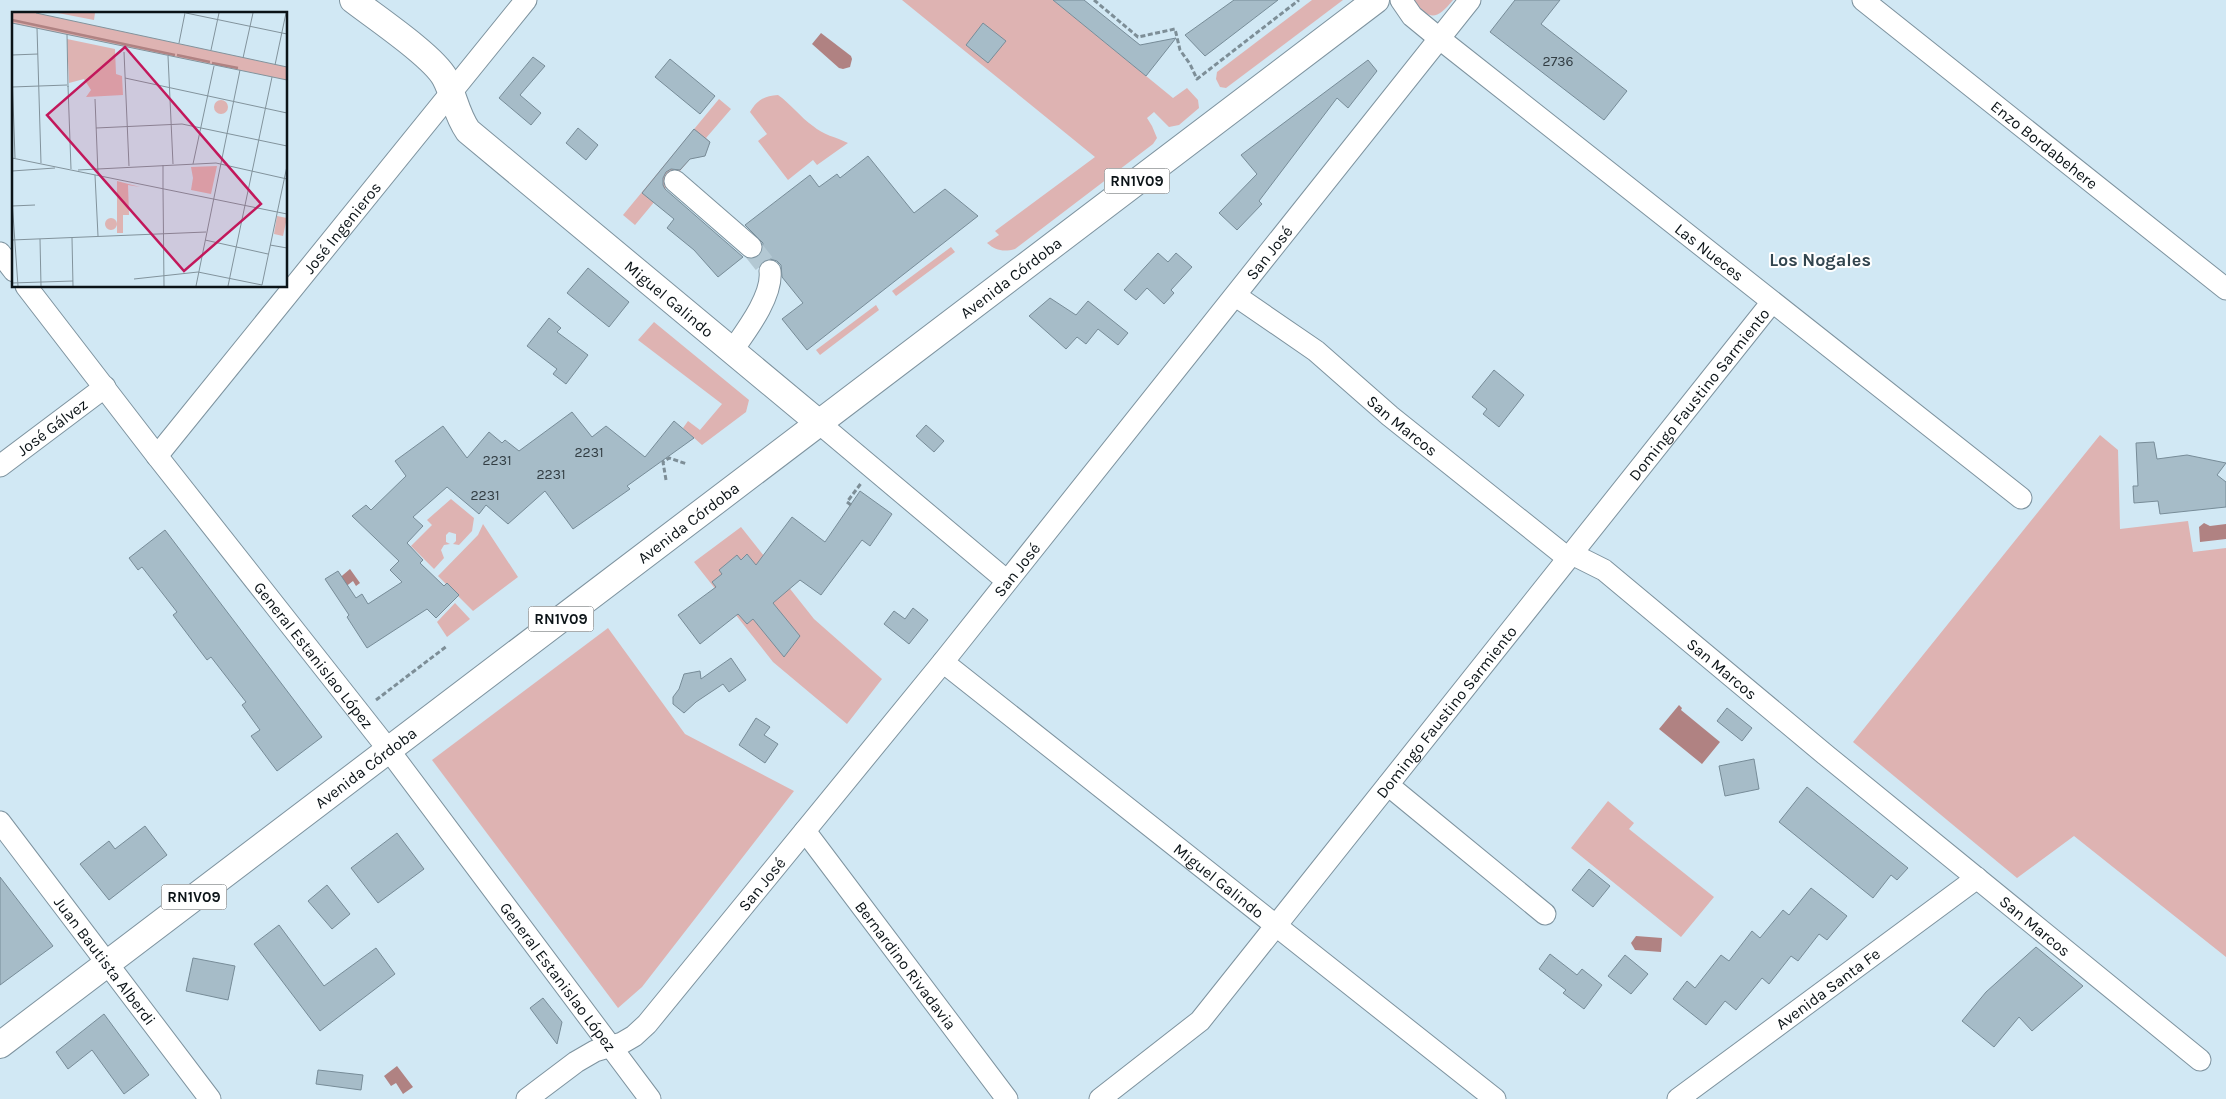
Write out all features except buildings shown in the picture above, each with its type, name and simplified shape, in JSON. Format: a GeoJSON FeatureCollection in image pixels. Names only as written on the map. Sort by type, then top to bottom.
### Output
{"type":"FeatureCollection","features":[{"type":"Feature","properties":{"kind":"main road","name":"Miguel Galindo"},"geometry":{"type":"LineString","coordinates":[[353,0],[434,63],[445,77],[459,119],[468,131],[819,423]]}},
{"type":"Feature","properties":{"kind":"main road","name":"Avenida Córdoba"},"geometry":{"type":"LineString","coordinates":[[0,1045],[1376,0]]}},
{"type":"Feature","properties":{"kind":"street","name":"José Ingenieros"},"geometry":{"type":"LineString","coordinates":[[157,456],[526,0]]}},
{"type":"Feature","properties":{"kind":"street","name":"Las Nueces"},"geometry":{"type":"LineString","coordinates":[[1401,0],[1412,16],[1440,39],[2021,498]]}},
{"type":"Feature","properties":{"kind":"street","name":"San José"},"geometry":{"type":"LineString","coordinates":[[528,1099],[576,1062],[595,1051],[622,1043],[634,1036],[646,1024],[943,662],[1470,0]]}},
{"type":"Feature","properties":{"kind":"street","name":"Enzo Bordabehere"},"geometry":{"type":"LineString","coordinates":[[1863,0],[2226,289]]}},
{"type":"Feature","properties":{"kind":"street"},"geometry":{"type":"LineString","coordinates":[[675,181],[751,247]]}},
{"type":"Feature","properties":{"kind":"street"},"geometry":{"type":"LineString","coordinates":[[0,253],[12,268]]}},
{"type":"Feature","properties":{"kind":"street"},"geometry":{"type":"LineString","coordinates":[[732,351],[749,328],[764,298],[771,280],[770,271]]}},
{"type":"Feature","properties":{"kind":"street","name":"General Estanislao López"},"geometry":{"type":"LineString","coordinates":[[28,288],[157,456],[388,749],[650,1099]]}},
{"type":"Feature","properties":{"kind":"street","name":"San Marcos"},"geometry":{"type":"LineString","coordinates":[[1236,296],[1316,351],[1390,416],[1564,555],[1572,554],[1604,570],[2200,1060]]}},
{"type":"Feature","properties":{"kind":"street","name":"Domingo Faustino Sarmiento"},"geometry":{"type":"LineString","coordinates":[[1100,1099],[1200,1022],[1772,302]]}},
{"type":"Feature","properties":{"kind":"street","name":"José Gálvez"},"geometry":{"type":"LineString","coordinates":[[0,466],[105,387]]}},
{"type":"Feature","properties":{"kind":"street","name":"Miguel Galindo"},"geometry":{"type":"LineString","coordinates":[[819,423],[1008,581]]}},
{"type":"Feature","properties":{"kind":"street","name":"Miguel Galindo"},"geometry":{"type":"LineString","coordinates":[[943,662],[1495,1099]]}},
{"type":"Feature","properties":{"kind":"street"},"geometry":{"type":"LineString","coordinates":[[1388,785],[1545,914]]}},
{"type":"Feature","properties":{"kind":"street","name":"Juan Bautista Alberdi"},"geometry":{"type":"LineString","coordinates":[[0,822],[210,1099]]}},
{"type":"Feature","properties":{"kind":"street","name":"Bernardino Rivadavia"},"geometry":{"type":"LineString","coordinates":[[805,831],[1007,1099]]}},
{"type":"Feature","properties":{"kind":"street","name":"Avenida Santa Fe"},"geometry":{"type":"LineString","coordinates":[[1678,1099],[1977,878]]}},
{"type":"Feature","properties":{"kind":"path"},"geometry":{"type":"LineString","coordinates":[[1094,0],[1138,37],[1175,29],[1180,50],[1190,64],[1197,79],[1299,0]]}},
{"type":"Feature","properties":{"kind":"path"},"geometry":{"type":"LineString","coordinates":[[666,480],[663,462],[665,460],[669,458],[687,464]]}},
{"type":"Feature","properties":{"kind":"path"},"geometry":{"type":"LineString","coordinates":[[851,504],[847,502],[872,468]]}},
{"type":"Feature","properties":{"kind":"path"},"geometry":{"type":"LineString","coordinates":[[359,713],[447,646]]}},
{"type":"Feature","properties":{"kind":"shaded area"},"geometry":{"type":"Polygon","coordinates":[[[902,0],[1053,0],[1173,98],[1187,88],[1198,100],[1199,108],[1179,125],[1169,127],[1154,112],[1147,118],[1157,138],[1153,144],[1015,249],[1004,251],[997,249],[987,243],[999,235],[995,231],[1095,157],[902,0]]]}},
{"type":"Feature","properties":{"kind":"shaded area"},"geometry":{"type":"Polygon","coordinates":[[[1312,0],[1343,0],[1226,88],[1220,87],[1216,79],[1217,72],[1312,0]]]}},
{"type":"Feature","properties":{"kind":"shaded area"},"geometry":{"type":"Polygon","coordinates":[[[1413,0],[1453,0],[1438,14],[1428,15],[1413,0]]]}},
{"type":"Feature","properties":{"kind":"shaded area"},"geometry":{"type":"Polygon","coordinates":[[[821,33],[851,56],[850,67],[839,68],[812,44],[821,33]]]}},
{"type":"Feature","properties":{"kind":"shaded area"},"geometry":{"type":"Polygon","coordinates":[[[778,95],[817,129],[848,143],[817,165],[813,160],[788,180],[758,141],[767,134],[750,112],[761,99],[778,95]]]}},
{"type":"Feature","properties":{"kind":"shaded area"},"geometry":{"type":"Polygon","coordinates":[[[719,99],[731,109],[706,138],[710,142],[705,156],[690,159],[635,225],[623,215],[719,99]]]}},
{"type":"Feature","properties":{"kind":"shaded area"},"geometry":{"type":"Polygon","coordinates":[[[951,247],[955,252],[896,296],[892,291],[951,247]]]}},
{"type":"Feature","properties":{"kind":"shaded area"},"geometry":{"type":"Polygon","coordinates":[[[876,305],[879,310],[820,355],[816,350],[876,305]]]}},
{"type":"Feature","properties":{"kind":"shaded area"},"geometry":{"type":"Polygon","coordinates":[[[654,322],[749,400],[746,412],[702,445],[683,428],[688,421],[700,430],[722,404],[638,340],[654,322]]]}},
{"type":"Feature","properties":{"kind":"shaded area"},"geometry":{"type":"Polygon","coordinates":[[[2100,435],[2118,450],[2120,529],[2188,521],[2193,552],[2226,548],[2226,957],[2074,836],[2017,878],[1853,742],[2100,435]]]}},
{"type":"Feature","properties":{"kind":"shaded area"},"geometry":{"type":"Polygon","coordinates":[[[451,499],[474,518],[472,531],[459,545],[453,544],[456,541],[456,534],[449,532],[446,535],[446,542],[450,544],[444,545],[441,550],[444,558],[434,569],[411,546],[432,525],[427,520],[451,499]]]}},
{"type":"Feature","properties":{"kind":"shaded area"},"geometry":{"type":"Polygon","coordinates":[[[2204,523],[2210,526],[2226,524],[2226,539],[2200,542],[2199,527],[2204,523]]]}},
{"type":"Feature","properties":{"kind":"shaded area"},"geometry":{"type":"Polygon","coordinates":[[[483,524],[518,577],[473,611],[438,576],[478,535],[483,524]]]}},
{"type":"Feature","properties":{"kind":"shaded area"},"geometry":{"type":"Polygon","coordinates":[[[741,527],[814,619],[882,679],[847,724],[773,662],[694,562],[741,527]]]}},
{"type":"Feature","properties":{"kind":"shaded area"},"geometry":{"type":"Polygon","coordinates":[[[350,569],[360,583],[356,586],[353,581],[336,594],[330,586],[350,569]]]}},
{"type":"Feature","properties":{"kind":"shaded area"},"geometry":{"type":"Polygon","coordinates":[[[455,603],[470,619],[447,637],[437,622],[455,603]]]}},
{"type":"Feature","properties":{"kind":"shaded area"},"geometry":{"type":"Polygon","coordinates":[[[608,628],[685,734],[794,791],[642,987],[618,1008],[432,760],[608,628]]]}},
{"type":"Feature","properties":{"kind":"shaded area"},"geometry":{"type":"Polygon","coordinates":[[[1679,705],[1682,708],[1681,710],[1720,742],[1702,764],[1659,729],[1679,705]]]}},
{"type":"Feature","properties":{"kind":"shaded area"},"geometry":{"type":"Polygon","coordinates":[[[1608,801],[1634,823],[1629,829],[1714,897],[1681,937],[1571,848],[1608,801]]]}},
{"type":"Feature","properties":{"kind":"shaded area"},"geometry":{"type":"Polygon","coordinates":[[[1636,936],[1662,938],[1661,952],[1635,950],[1631,943],[1636,936]]]}},
{"type":"Feature","properties":{"kind":"shaded area"},"geometry":{"type":"Polygon","coordinates":[[[397,1066],[413,1087],[403,1094],[396,1083],[391,1086],[384,1076],[397,1066]]]}},
{"type":"Feature","properties":{"kind":"tunnel"},"geometry":{"type":"LineString","coordinates":[[751,247],[770,271]]}},
{"type":"Feature","properties":{"kind":"district","name":"Los Nogales"},"geometry":{"type":"Point","coordinates":[1820,260]}}]}
